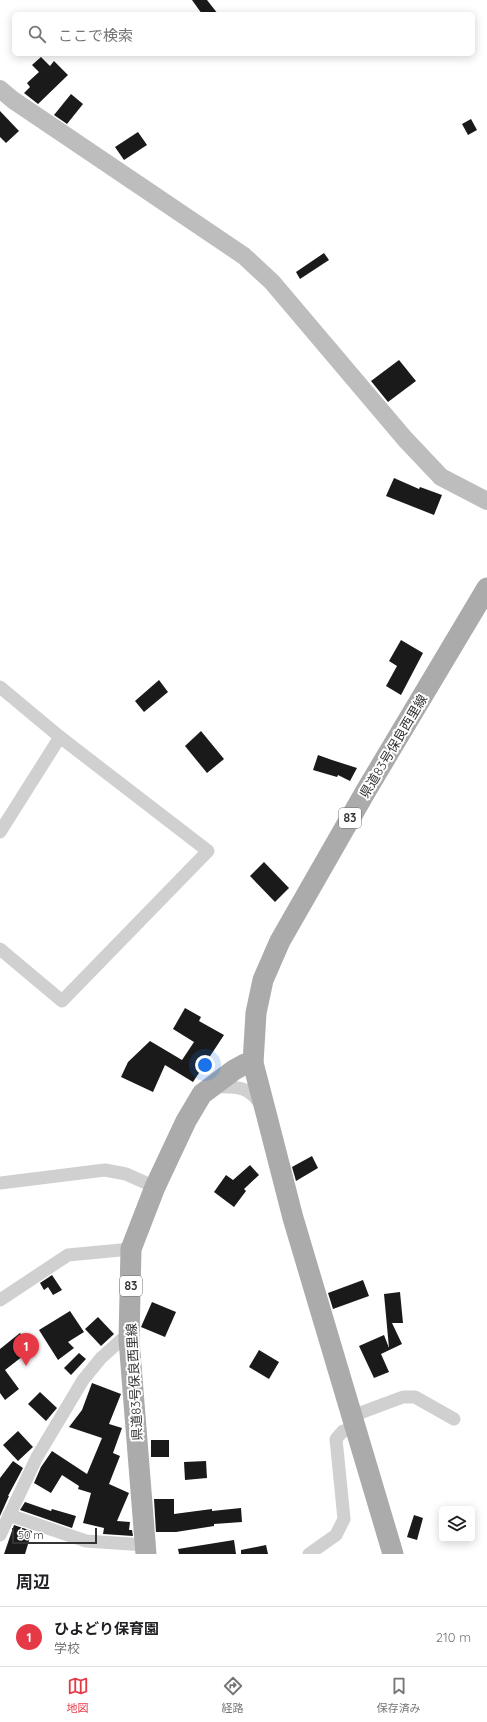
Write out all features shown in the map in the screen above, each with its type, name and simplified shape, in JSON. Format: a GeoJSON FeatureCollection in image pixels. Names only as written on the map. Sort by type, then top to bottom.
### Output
{"type":"FeatureCollection","features":[{"type":"Feature","properties":{"kind":"main road","name":"県道83号保良西里線"},"geometry":{"type":"LineString","coordinates":[[393,1554],[293,1218],[265,1109],[254,1063],[256,1013],[263,980],[280,941],[367,789],[487,588]]}},
{"type":"Feature","properties":{"kind":"main road","name":"県道83号保良西里線"},"geometry":{"type":"LineString","coordinates":[[145,1550],[129,1340],[131,1249],[155,1187],[186,1121],[202,1094],[234,1070],[245,1064],[254,1063]]}},
{"type":"Feature","properties":{"kind":"street"},"geometry":{"type":"LineString","coordinates":[[0,89],[13,100],[244,256],[272,282],[405,439],[441,477],[487,500]]}},
{"type":"Feature","properties":{"kind":"street"},"geometry":{"type":"LineString","coordinates":[[0,687],[60,737],[208,851],[62,1001],[0,949]]}},
{"type":"Feature","properties":{"kind":"street"},"geometry":{"type":"LineString","coordinates":[[0,832],[60,737]]}},
{"type":"Feature","properties":{"kind":"street"},"geometry":{"type":"LineString","coordinates":[[214,1086],[241,1087],[253,1093],[265,1109]]}},
{"type":"Feature","properties":{"kind":"street"},"geometry":{"type":"LineString","coordinates":[[0,1183],[105,1170],[126,1174],[155,1187]]}},
{"type":"Feature","properties":{"kind":"street"},"geometry":{"type":"LineString","coordinates":[[0,1300],[68,1255],[131,1249]]}},
{"type":"Feature","properties":{"kind":"street"},"geometry":{"type":"LineString","coordinates":[[0,1535],[38,1457],[83,1380],[101,1358],[121,1340],[129,1340]]}},
{"type":"Feature","properties":{"kind":"street"},"geometry":{"type":"LineString","coordinates":[[309,1554],[336,1535],[344,1519],[336,1439],[343,1431],[353,1422],[403,1397],[415,1397],[454,1418]]}},
{"type":"Feature","properties":{"kind":"street"},"geometry":{"type":"LineString","coordinates":[[9,1515],[86,1541],[145,1550]]}},
{"type":"Feature","properties":{"kind":"building"},"geometry":{"type":"Polygon","coordinates":[[[192,0],[207,0],[216,12],[201,12],[192,0]]]}},
{"type":"Feature","properties":{"kind":"building"},"geometry":{"type":"Polygon","coordinates":[[[41,57],[50,66],[54,61],[68,75],[38,104],[24,93],[30,87],[27,83],[39,72],[32,65],[41,57]]]}},
{"type":"Feature","properties":{"kind":"building"},"geometry":{"type":"Polygon","coordinates":[[[71,94],[83,104],[67,124],[54,115],[71,94]]]}},
{"type":"Feature","properties":{"kind":"building"},"geometry":{"type":"Polygon","coordinates":[[[0,111],[19,131],[6,143],[0,137],[0,111]]]}},
{"type":"Feature","properties":{"kind":"building"},"geometry":{"type":"Polygon","coordinates":[[[471,119],[477,130],[468,135],[462,124],[471,119]]]}},
{"type":"Feature","properties":{"kind":"building"},"geometry":{"type":"Polygon","coordinates":[[[138,132],[147,145],[124,160],[115,147],[138,132]]]}},
{"type":"Feature","properties":{"kind":"building"},"geometry":{"type":"Polygon","coordinates":[[[324,253],[329,260],[300,279],[296,272],[324,253]]]}},
{"type":"Feature","properties":{"kind":"building"},"geometry":{"type":"Polygon","coordinates":[[[399,360],[416,381],[388,402],[371,381],[399,360]]]}},
{"type":"Feature","properties":{"kind":"building"},"geometry":{"type":"Polygon","coordinates":[[[394,478],[419,489],[420,487],[442,495],[434,515],[386,496],[394,478]]]}},
{"type":"Feature","properties":{"kind":"building"},"geometry":{"type":"Polygon","coordinates":[[[401,640],[423,653],[401,695],[386,686],[397,666],[389,661],[401,640]]]}},
{"type":"Feature","properties":{"kind":"building"},"geometry":{"type":"Polygon","coordinates":[[[159,680],[168,692],[144,712],[135,701],[159,680]]]}},
{"type":"Feature","properties":{"kind":"building"},"geometry":{"type":"Polygon","coordinates":[[[201,731],[224,759],[207,773],[185,746],[201,731]]]}},
{"type":"Feature","properties":{"kind":"building"},"geometry":{"type":"Polygon","coordinates":[[[318,755],[357,768],[350,781],[338,775],[337,777],[313,770],[318,755]]]}},
{"type":"Feature","properties":{"kind":"building"},"geometry":{"type":"Polygon","coordinates":[[[264,862],[289,888],[275,902],[250,876],[264,862]]]}},
{"type":"Feature","properties":{"kind":"building"},"geometry":{"type":"Polygon","coordinates":[[[185,1008],[201,1017],[199,1021],[224,1035],[193,1082],[165,1065],[153,1092],[121,1077],[128,1062],[150,1041],[182,1060],[194,1042],[173,1029],[185,1008]]]}},
{"type":"Feature","properties":{"kind":"building"},"geometry":{"type":"Polygon","coordinates":[[[312,1156],[318,1168],[296,1181],[292,1167],[312,1156]]]}},
{"type":"Feature","properties":{"kind":"building"},"geometry":{"type":"Polygon","coordinates":[[[250,1165],[259,1175],[244,1189],[246,1191],[234,1207],[214,1192],[226,1175],[233,1180],[250,1165]]]}},
{"type":"Feature","properties":{"kind":"building"},"geometry":{"type":"Polygon","coordinates":[[[52,1275],[62,1290],[53,1295],[48,1287],[44,1290],[40,1283],[52,1275]]]}},
{"type":"Feature","properties":{"kind":"building"},"geometry":{"type":"Polygon","coordinates":[[[363,1280],[369,1296],[333,1309],[328,1293],[363,1280]]]}},
{"type":"Feature","properties":{"kind":"building"},"geometry":{"type":"Polygon","coordinates":[[[400,1292],[403,1323],[392,1323],[402,1344],[381,1354],[389,1372],[374,1378],[359,1346],[384,1335],[389,1348],[384,1294],[400,1292]]]}},
{"type":"Feature","properties":{"kind":"building"},"geometry":{"type":"Polygon","coordinates":[[[152,1302],[176,1312],[165,1337],[141,1327],[152,1302]]]}},
{"type":"Feature","properties":{"kind":"building"},"geometry":{"type":"Polygon","coordinates":[[[70,1311],[84,1332],[68,1342],[74,1348],[58,1360],[39,1330],[70,1311]]]}},
{"type":"Feature","properties":{"kind":"building"},"geometry":{"type":"Polygon","coordinates":[[[98,1317],[114,1334],[101,1346],[85,1329],[98,1317]]]}},
{"type":"Feature","properties":{"kind":"building"},"geometry":{"type":"Polygon","coordinates":[[[20,1333],[32,1349],[5,1370],[19,1389],[5,1400],[0,1393],[0,1349],[20,1333]]]}},
{"type":"Feature","properties":{"kind":"building"},"geometry":{"type":"Polygon","coordinates":[[[259,1350],[279,1362],[269,1379],[249,1367],[259,1350]]]}},
{"type":"Feature","properties":{"kind":"building"},"geometry":{"type":"Polygon","coordinates":[[[79,1353],[86,1359],[71,1375],[64,1368],[79,1353]]]}},
{"type":"Feature","properties":{"kind":"building"},"geometry":{"type":"Polygon","coordinates":[[[92,1383],[121,1394],[109,1424],[122,1428],[113,1453],[120,1456],[109,1484],[129,1493],[117,1521],[130,1522],[129,1530],[132,1530],[133,1536],[103,1534],[104,1528],[83,1523],[91,1493],[78,1489],[79,1486],[62,1475],[51,1493],[34,1483],[41,1467],[52,1451],[87,1474],[102,1438],[69,1427],[82,1410],[92,1383]]]}},
{"type":"Feature","properties":{"kind":"building"},"geometry":{"type":"Polygon","coordinates":[[[40,1392],[57,1408],[46,1421],[28,1404],[40,1392]]]}},
{"type":"Feature","properties":{"kind":"building"},"geometry":{"type":"Polygon","coordinates":[[[18,1431],[33,1447],[18,1461],[3,1445],[18,1431]]]}},
{"type":"Feature","properties":{"kind":"building"},"geometry":{"type":"Polygon","coordinates":[[[151,1440],[169,1440],[169,1457],[151,1457],[151,1440]]]}},
{"type":"Feature","properties":{"kind":"building"},"geometry":{"type":"Polygon","coordinates":[[[13,1461],[23,1468],[8,1496],[0,1516],[0,1478],[13,1461]]]}},
{"type":"Feature","properties":{"kind":"building"},"geometry":{"type":"Polygon","coordinates":[[[206,1461],[207,1478],[185,1480],[184,1462],[206,1461]]]}},
{"type":"Feature","properties":{"kind":"building"},"geometry":{"type":"Polygon","coordinates":[[[154,1499],[174,1499],[174,1514],[212,1509],[212,1511],[241,1508],[242,1522],[214,1524],[214,1526],[176,1532],[156,1532],[154,1499]]]}},
{"type":"Feature","properties":{"kind":"building"},"geometry":{"type":"Polygon","coordinates":[[[25,1502],[51,1511],[52,1509],[76,1516],[72,1528],[20,1510],[25,1502]]]}},
{"type":"Feature","properties":{"kind":"building"},"geometry":{"type":"Polygon","coordinates":[[[414,1515],[423,1518],[417,1540],[407,1537],[414,1515]]]}},
{"type":"Feature","properties":{"kind":"building"},"geometry":{"type":"Polygon","coordinates":[[[14,1525],[32,1531],[25,1554],[4,1554],[14,1525]]]}},
{"type":"Feature","properties":{"kind":"building"},"geometry":{"type":"Polygon","coordinates":[[[234,1540],[236,1554],[179,1554],[178,1549],[234,1540]]]}},
{"type":"Feature","properties":{"kind":"building"},"geometry":{"type":"Polygon","coordinates":[[[266,1545],[268,1554],[241,1554],[241,1550],[266,1545]]]}},
{"type":"Feature","properties":{"kind":"place","name":"ひよどり保育園"},"geometry":{"type":"Point","coordinates":[26,1366]}}]}
